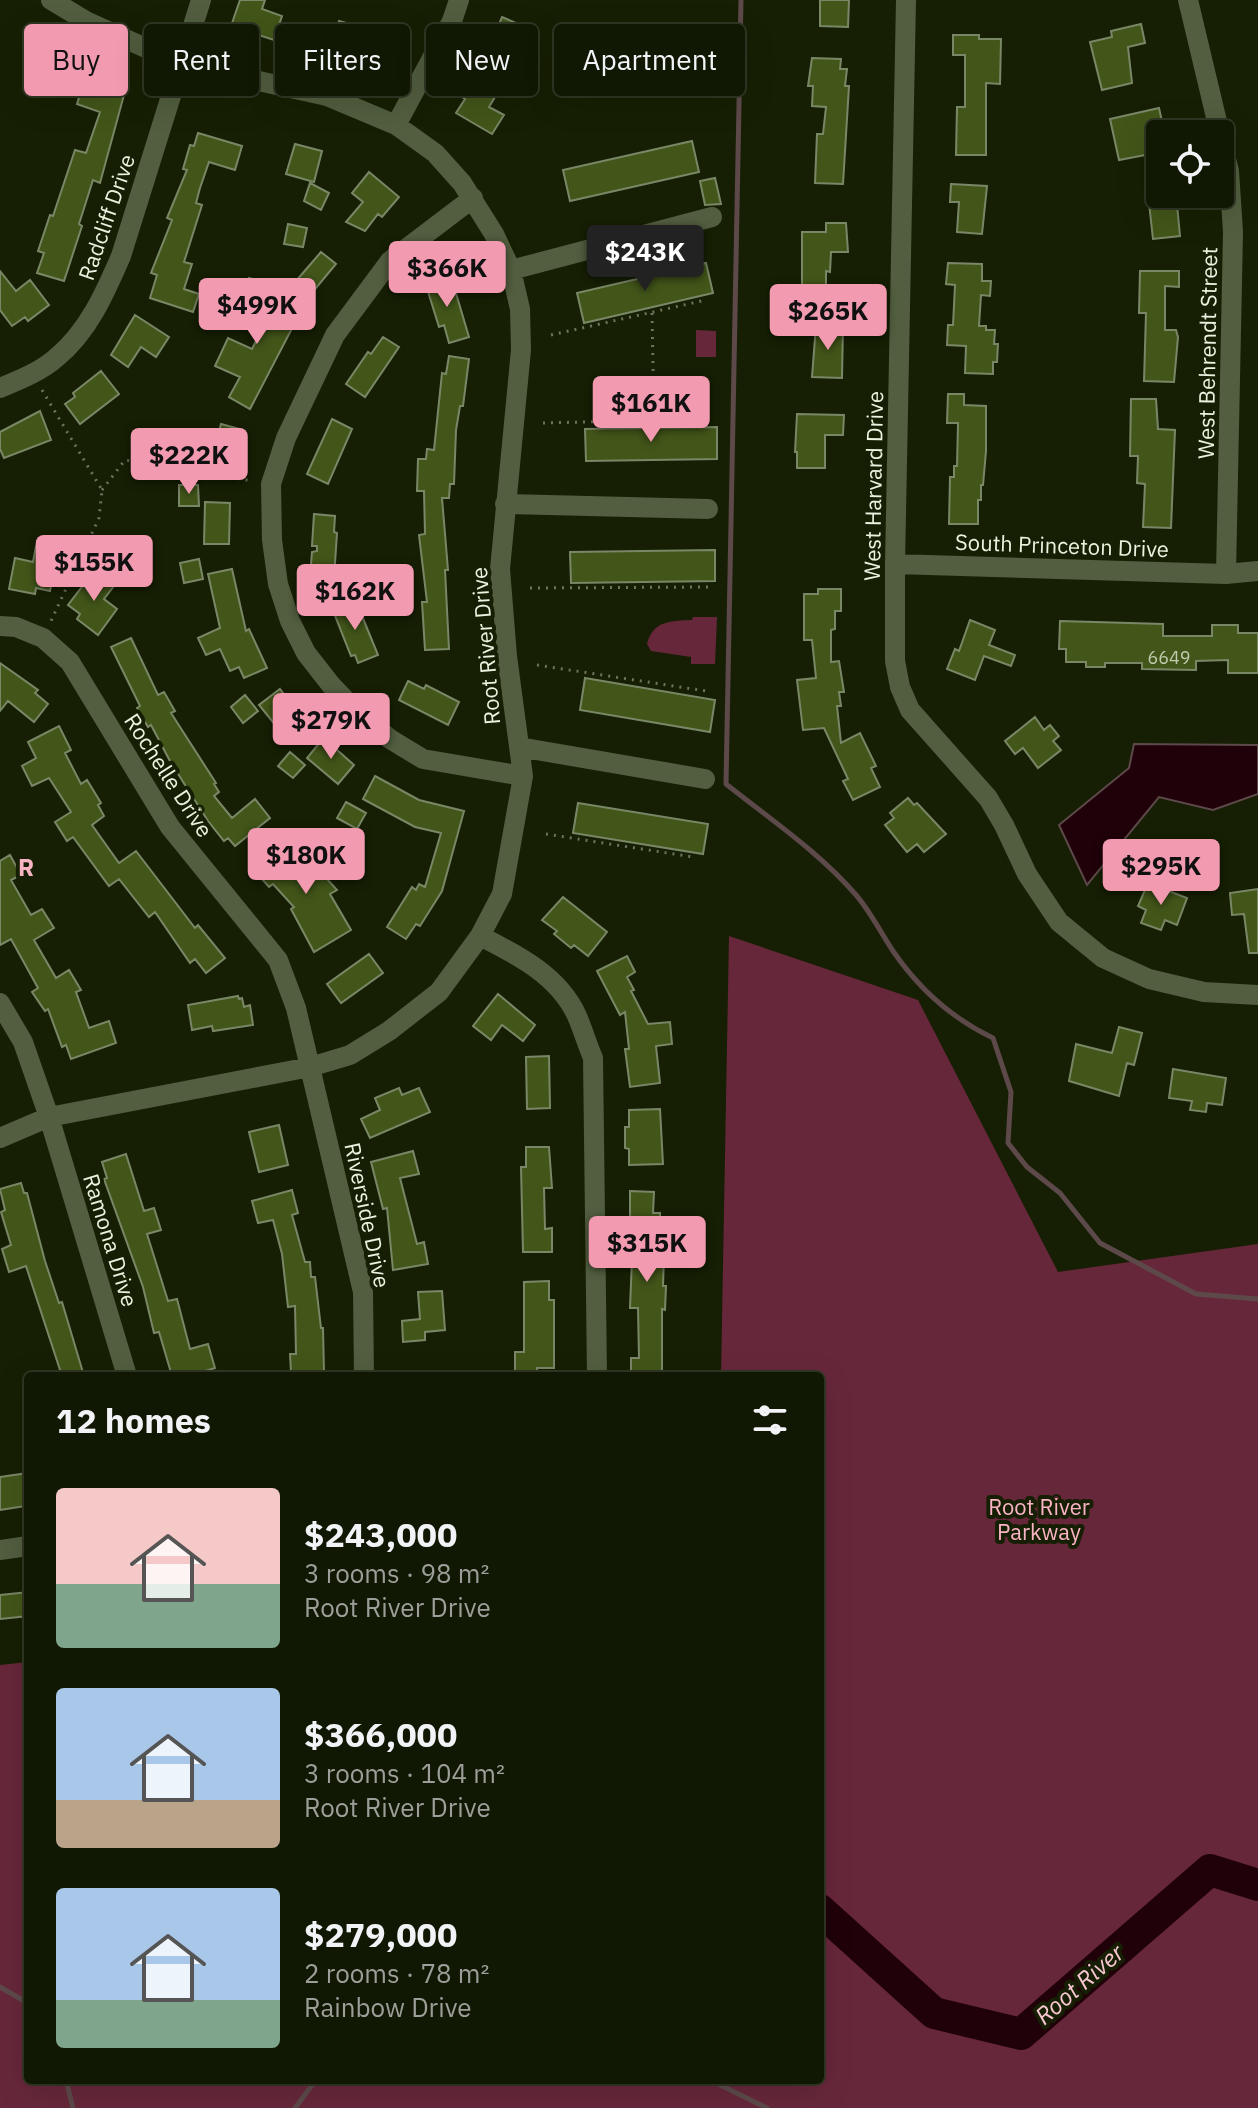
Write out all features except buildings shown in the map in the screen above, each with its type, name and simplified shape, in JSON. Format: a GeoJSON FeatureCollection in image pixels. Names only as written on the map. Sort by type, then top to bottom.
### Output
{"type":"FeatureCollection","features":[{"type":"Feature","properties":{"kind":"street","name":"Root River Drive"},"geometry":{"type":"LineString","coordinates":[[51,0],[86,21],[144,47]]}},
{"type":"Feature","properties":{"kind":"street","name":"Radcliff Drive"},"geometry":{"type":"LineString","coordinates":[[194,24],[201,0]]}},
{"type":"Feature","properties":{"kind":"street"},"geometry":{"type":"LineString","coordinates":[[396,125],[452,21],[459,0]]}},
{"type":"Feature","properties":{"kind":"street","name":"West Harvard Drive"},"geometry":{"type":"LineString","coordinates":[[906,0],[895,564],[895,661],[900,687],[910,710],[988,798],[1027,874],[1059,922],[1103,958],[1149,979],[1204,992],[1258,995]]}},
{"type":"Feature","properties":{"kind":"street","name":"West Behrendt Street"},"geometry":{"type":"LineString","coordinates":[[1188,0],[1217,120]]}},
{"type":"Feature","properties":{"kind":"street","name":"Root River Drive"},"geometry":{"type":"LineString","coordinates":[[0,1138],[49,1117],[310,1067],[350,1055],[389,1031],[439,992],[480,936],[502,894],[523,776],[507,656],[500,569],[521,350],[520,309],[511,270],[473,198],[435,153],[396,125],[327,96],[259,81]]}},
{"type":"Feature","properties":{"kind":"street","name":"Radcliff Drive"},"geometry":{"type":"LineString","coordinates":[[0,388],[56,358],[80,332],[104,296],[121,256],[171,96]]}},
{"type":"Feature","properties":{"kind":"street"},"geometry":{"type":"LineString","coordinates":[[473,198],[390,261],[335,335],[286,438],[271,484],[272,540],[278,584],[290,621],[306,653],[331,685],[368,721],[423,759],[523,776]]}},
{"type":"Feature","properties":{"kind":"street","name":"West Behrendt Street"},"geometry":{"type":"LineString","coordinates":[[1226,574],[1232,208]]}},
{"type":"Feature","properties":{"kind":"street"},"geometry":{"type":"LineString","coordinates":[[511,270],[712,217]]}},
{"type":"Feature","properties":{"kind":"street"},"geometry":{"type":"LineString","coordinates":[[505,504],[708,509]]}},
{"type":"Feature","properties":{"kind":"street","name":"South Princeton Drive"},"geometry":{"type":"LineString","coordinates":[[895,564],[1226,574],[1258,571]]}},
{"type":"Feature","properties":{"kind":"street","name":"Rochelle Drive"},"geometry":{"type":"LineString","coordinates":[[0,626],[16,627],[43,638],[70,662],[170,827],[278,960],[296,1008],[310,1067]]}},
{"type":"Feature","properties":{"kind":"street"},"geometry":{"type":"LineString","coordinates":[[519,747],[705,779]]}},
{"type":"Feature","properties":{"kind":"street"},"geometry":{"type":"LineString","coordinates":[[480,936],[520,956],[556,985],[576,1014],[593,1058],[597,1372]]}},
{"type":"Feature","properties":{"kind":"street"},"geometry":{"type":"LineString","coordinates":[[0,1003],[23,1042],[49,1117]]}},
{"type":"Feature","properties":{"kind":"street","name":"Riverside Drive"},"geometry":{"type":"LineString","coordinates":[[310,1067],[363,1292],[364,1372]]}},
{"type":"Feature","properties":{"kind":"street","name":"Ramona Drive"},"geometry":{"type":"LineString","coordinates":[[49,1117],[126,1372]]}},
{"type":"Feature","properties":{"kind":"street"},"geometry":{"type":"LineString","coordinates":[[0,1550],[24,1547]]}},
{"type":"Feature","properties":{"kind":"path"},"geometry":{"type":"LineString","coordinates":[[551,335],[706,300]]}},
{"type":"Feature","properties":{"kind":"path"},"geometry":{"type":"LineString","coordinates":[[652,313],[654,420]]}},
{"type":"Feature","properties":{"kind":"path"},"geometry":{"type":"LineString","coordinates":[[32,373],[102,490]]}},
{"type":"Feature","properties":{"kind":"path"},"geometry":{"type":"LineString","coordinates":[[543,423],[704,419]]}},
{"type":"Feature","properties":{"kind":"path"},"geometry":{"type":"LineString","coordinates":[[43,638],[99,518],[102,490],[125,460],[271,484]]}},
{"type":"Feature","properties":{"kind":"path"},"geometry":{"type":"LineString","coordinates":[[530,588],[709,587]]}},
{"type":"Feature","properties":{"kind":"path"},"geometry":{"type":"LineString","coordinates":[[537,665],[706,691]]}},
{"type":"Feature","properties":{"kind":"path"},"geometry":{"type":"LineString","coordinates":[[546,834],[693,857]]}},
{"type":"Feature","properties":{"kind":"green space"},"geometry":{"type":"Polygon","coordinates":[[[696,330],[716,331],[716,357],[696,357],[696,330]]]}},
{"type":"Feature","properties":{"kind":"green space"},"geometry":{"type":"Polygon","coordinates":[[[693,617],[717,617],[715,664],[691,664],[691,657],[651,651],[647,644],[654,630],[664,623],[692,620],[693,617]]]}},
{"type":"Feature","properties":{"kind":"green space","name":"Root River Parkway"},"geometry":{"type":"Polygon","coordinates":[[[729,936],[918,1000],[1058,1272],[1258,1244],[1258,2108],[0,2108],[0,1665],[24,1662],[24,2084],[824,2084],[824,1372],[721,1372],[729,936]]]}},
{"type":"Feature","properties":{"kind":"shaded area"},"geometry":{"type":"Polygon","coordinates":[[[1134,744],[1258,745],[1258,794],[1213,810],[1159,797],[1087,885],[1059,825],[1129,768],[1134,744]]]}},
{"type":"Feature","properties":{"kind":"waterway"},"geometry":{"type":"LineString","coordinates":[[741,0],[726,784],[794,836],[842,879],[866,908],[903,965],[925,990],[950,1012],[993,1038],[1011,1092],[1008,1143],[1027,1167],[1060,1193],[1100,1243],[1196,1294],[1258,1299]]}},
{"type":"Feature","properties":{"kind":"waterway","name":"Root River"},"geometry":{"type":"LineString","coordinates":[[824,1914],[934,2013],[1021,2034],[1210,1870],[1258,1885]]}},
{"type":"Feature","properties":{"kind":"waterway"},"geometry":{"type":"LineString","coordinates":[[0,1987],[24,2001]]}},
{"type":"Feature","properties":{"kind":"waterway"},"geometry":{"type":"LineString","coordinates":[[67,2084],[73,2108]]}},
{"type":"Feature","properties":{"kind":"waterway"},"geometry":{"type":"LineString","coordinates":[[295,2108],[313,2084]]}},
{"type":"Feature","properties":{"kind":"waterway"},"geometry":{"type":"LineString","coordinates":[[718,2084],[767,2108]]}},
{"type":"Feature","properties":{"kind":"district","name":"R"},"geometry":{"type":"Point","coordinates":[26,867]}}]}
